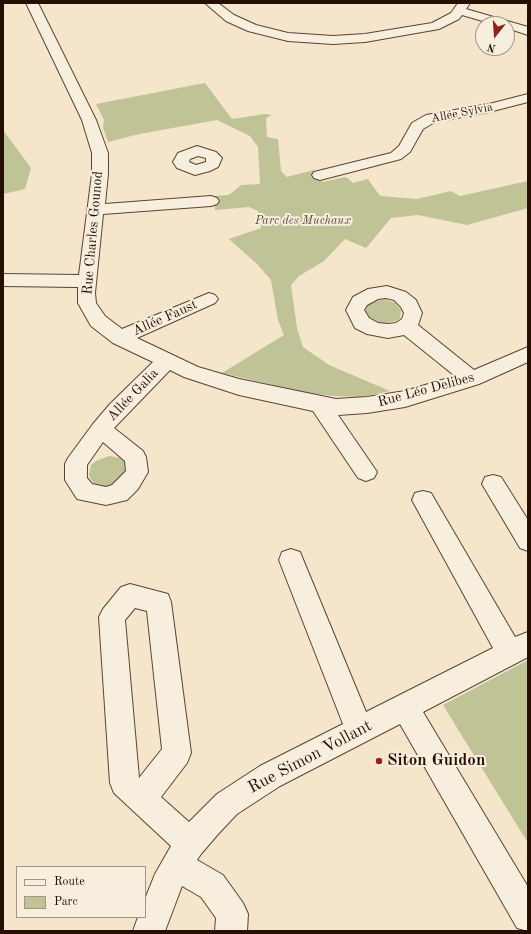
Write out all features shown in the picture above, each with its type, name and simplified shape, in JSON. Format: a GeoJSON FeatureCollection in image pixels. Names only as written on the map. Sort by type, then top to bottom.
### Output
{"type":"FeatureCollection","features":[{"type":"Feature","properties":{"kind":"street","name":"Rue Charles Gounod"},"geometry":{"type":"LineString","coordinates":[[32,3],[89,120],[98,146],[100,174],[87,281],[87,303],[91,312],[106,329],[120,338],[166,361],[220,382],[320,405]]}},
{"type":"Feature","properties":{"kind":"street"},"geometry":{"type":"LineString","coordinates":[[211,3],[230,18],[252,28],[288,37],[320,40],[356,39],[428,28],[446,22],[462,7],[485,16]]}},
{"type":"Feature","properties":{"kind":"street"},"geometry":{"type":"LineString","coordinates":[[515,27],[528,31]]}},
{"type":"Feature","properties":{"kind":"street","name":"Allée Sylvia"},"geometry":{"type":"LineString","coordinates":[[320,175],[396,156],[405,149],[417,126],[431,118],[493,108],[528,98]]}},
{"type":"Feature","properties":{"kind":"street"},"geometry":{"type":"LineString","coordinates":[[96,210],[187,186],[211,202]]}},
{"type":"Feature","properties":{"kind":"street"},"geometry":{"type":"LineString","coordinates":[[3,280],[87,281]]}},
{"type":"Feature","properties":{"kind":"street","name":"Allée Faust"},"geometry":{"type":"LineString","coordinates":[[120,338],[209,299]]}},
{"type":"Feature","properties":{"kind":"street"},"geometry":{"type":"LineString","coordinates":[[406,326],[472,378]]}},
{"type":"Feature","properties":{"kind":"street","name":"Rue Léo Delibes"},"geometry":{"type":"LineString","coordinates":[[320,405],[349,407],[383,404],[425,394],[472,378],[528,354]]}},
{"type":"Feature","properties":{"kind":"street","name":"Allée Galia"},"geometry":{"type":"LineString","coordinates":[[100,430],[117,410],[166,361]]}},
{"type":"Feature","properties":{"kind":"street"},"geometry":{"type":"LineString","coordinates":[[320,405],[366,472]]}},
{"type":"Feature","properties":{"kind":"street"},"geometry":{"type":"LineString","coordinates":[[493,484],[528,541]]}},
{"type":"Feature","properties":{"kind":"street"},"geometry":{"type":"LineString","coordinates":[[423,500],[519,649]]}},
{"type":"Feature","properties":{"kind":"street"},"geometry":{"type":"LineString","coordinates":[[291,560],[359,730]]}},
{"type":"Feature","properties":{"kind":"street"},"geometry":{"type":"LineString","coordinates":[[141,799],[176,752],[159,602],[130,595],[112,617],[124,783],[141,799],[183,854],[212,886],[232,914],[231,931]]}},
{"type":"Feature","properties":{"kind":"street","name":"Rue Simon Vollant"},"geometry":{"type":"LineString","coordinates":[[149,931],[166,884],[183,854],[208,822],[244,792],[270,776],[519,649]]}},
{"type":"Feature","properties":{"kind":"street"},"geometry":{"type":"LineString","coordinates":[[405,707],[528,918]]}},
{"type":"Feature","properties":{"kind":"green space","name":"Parc des Muchaux"},"geometry":{"type":"Polygon","coordinates":[[[205,83],[232,119],[265,114],[272,115],[266,118],[267,137],[278,139],[281,171],[287,177],[314,170],[322,182],[346,177],[353,183],[368,179],[380,196],[417,199],[451,191],[460,196],[528,181],[528,208],[467,225],[418,215],[391,218],[366,248],[345,239],[324,261],[299,276],[291,285],[297,328],[303,347],[329,365],[390,391],[361,397],[334,396],[307,393],[222,373],[284,335],[278,320],[271,280],[257,264],[229,239],[261,228],[258,211],[249,207],[215,210],[214,196],[229,195],[241,185],[260,184],[258,147],[250,136],[217,120],[139,134],[108,142],[103,128],[104,120],[96,104],[205,83]]]}},
{"type":"Feature","properties":{"kind":"green space"},"geometry":{"type":"Polygon","coordinates":[[[3,130],[31,168],[25,189],[3,194],[3,130]]]}},
{"type":"Feature","properties":{"kind":"green space"},"geometry":{"type":"Polygon","coordinates":[[[384,299],[395,303],[401,310],[400,318],[396,321],[379,324],[369,319],[366,315],[366,307],[368,304],[384,299]]]}},
{"type":"Feature","properties":{"kind":"green space"},"geometry":{"type":"Polygon","coordinates":[[[109,456],[121,458],[126,462],[128,467],[123,481],[107,488],[95,485],[89,476],[91,465],[96,461],[109,456]]]}},
{"type":"Feature","properties":{"kind":"green space"},"geometry":{"type":"Polygon","coordinates":[[[528,660],[528,843],[443,705],[528,660]]]}},
{"type":"Feature","properties":{"kind":"place","name":"Siton Guidon"},"geometry":{"type":"Point","coordinates":[379,761]}}]}
